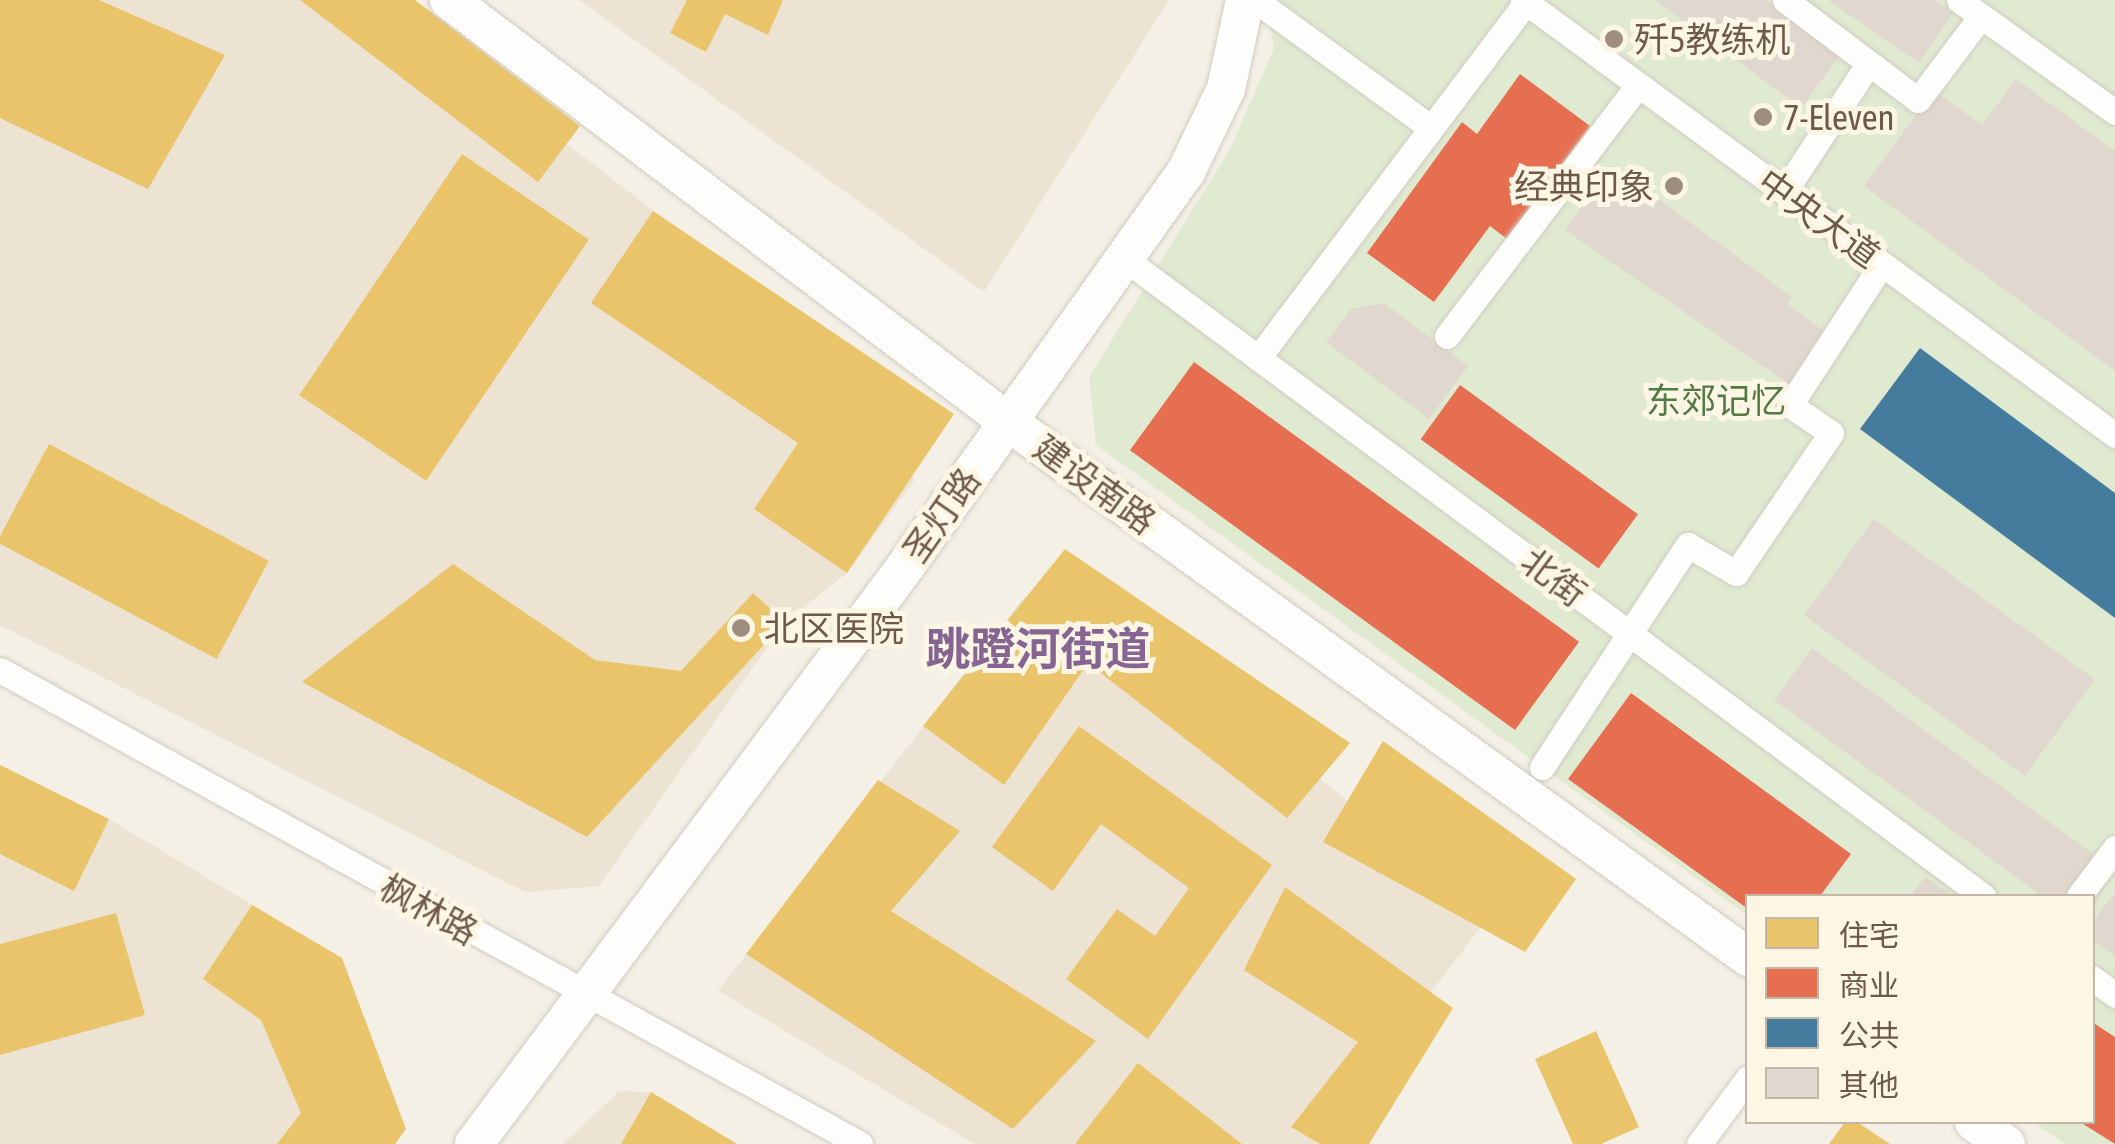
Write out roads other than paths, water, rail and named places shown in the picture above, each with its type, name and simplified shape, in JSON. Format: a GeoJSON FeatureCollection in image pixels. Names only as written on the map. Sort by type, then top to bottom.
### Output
{"type":"FeatureCollection","features":[{"type":"Feature","properties":{"kind":"street","name":"建设南路"},"geometry":{"type":"LineString","coordinates":[[450,0],[1008,421],[1745,955]]}},
{"type":"Feature","properties":{"kind":"street","name":"圣灯路"},"geometry":{"type":"LineString","coordinates":[[474,1144],[1008,421],[1186,172],[1226,89],[1245,0]]}},
{"type":"Feature","properties":{"kind":"street"},"geometry":{"type":"LineString","coordinates":[[1255,0],[1431,128]]}},
{"type":"Feature","properties":{"kind":"street"},"geometry":{"type":"LineString","coordinates":[[1785,0],[1918,100],[1981,16]]}},
{"type":"Feature","properties":{"kind":"street"},"geometry":{"type":"LineString","coordinates":[[1959,0],[2115,112]]}},
{"type":"Feature","properties":{"kind":"street"},"geometry":{"type":"LineString","coordinates":[[1258,358],[1526,1]]}},
{"type":"Feature","properties":{"kind":"street","name":"中央大道"},"geometry":{"type":"LineString","coordinates":[[1526,1],[2115,435]]}},
{"type":"Feature","properties":{"kind":"street"},"geometry":{"type":"LineString","coordinates":[[1784,192],[1869,64]]}},
{"type":"Feature","properties":{"kind":"street"},"geometry":{"type":"LineString","coordinates":[[1447,336],[1638,84]]}},
{"type":"Feature","properties":{"kind":"street","name":"北街"},"geometry":{"type":"LineString","coordinates":[[1125,258],[1980,894]]}},
{"type":"Feature","properties":{"kind":"street"},"geometry":{"type":"LineString","coordinates":[[1542,767],[1688,546],[1736,572],[1831,433],[1790,404],[1882,264]]}},
{"type":"Feature","properties":{"kind":"street","name":"枫林路"},"geometry":{"type":"LineString","coordinates":[[0,670],[584,996],[860,1144]]}},
{"type":"Feature","properties":{"kind":"street"},"geometry":{"type":"LineString","coordinates":[[2080,894],[2115,848]]}},
{"type":"Feature","properties":{"kind":"street"},"geometry":{"type":"LineString","coordinates":[[1699,1144],[1745,1082]]}},
{"type":"Feature","properties":{"kind":"street"},"geometry":{"type":"LineString","coordinates":[[1977,1124],[2006,1144]]}},
{"type":"Feature","properties":{"kind":"place","name":"歼5教练机"},"geometry":{"type":"Point","coordinates":[1614,39]}},
{"type":"Feature","properties":{"kind":"place","name":"7-Eleven"},"geometry":{"type":"Point","coordinates":[1763,117]}},
{"type":"Feature","properties":{"kind":"place","name":"经典印象"},"geometry":{"type":"Point","coordinates":[1674,186]}},
{"type":"Feature","properties":{"kind":"place","name":"北区医院"},"geometry":{"type":"Point","coordinates":[741,628]}},
{"type":"Feature","properties":{"kind":"district","name":"跳蹬河街道"},"geometry":{"type":"Point","coordinates":[1038,650]}},
{"type":"Feature","properties":{"kind":"park label","name":"东郊记忆"},"geometry":{"type":"Point","coordinates":[1716,400]}}]}
